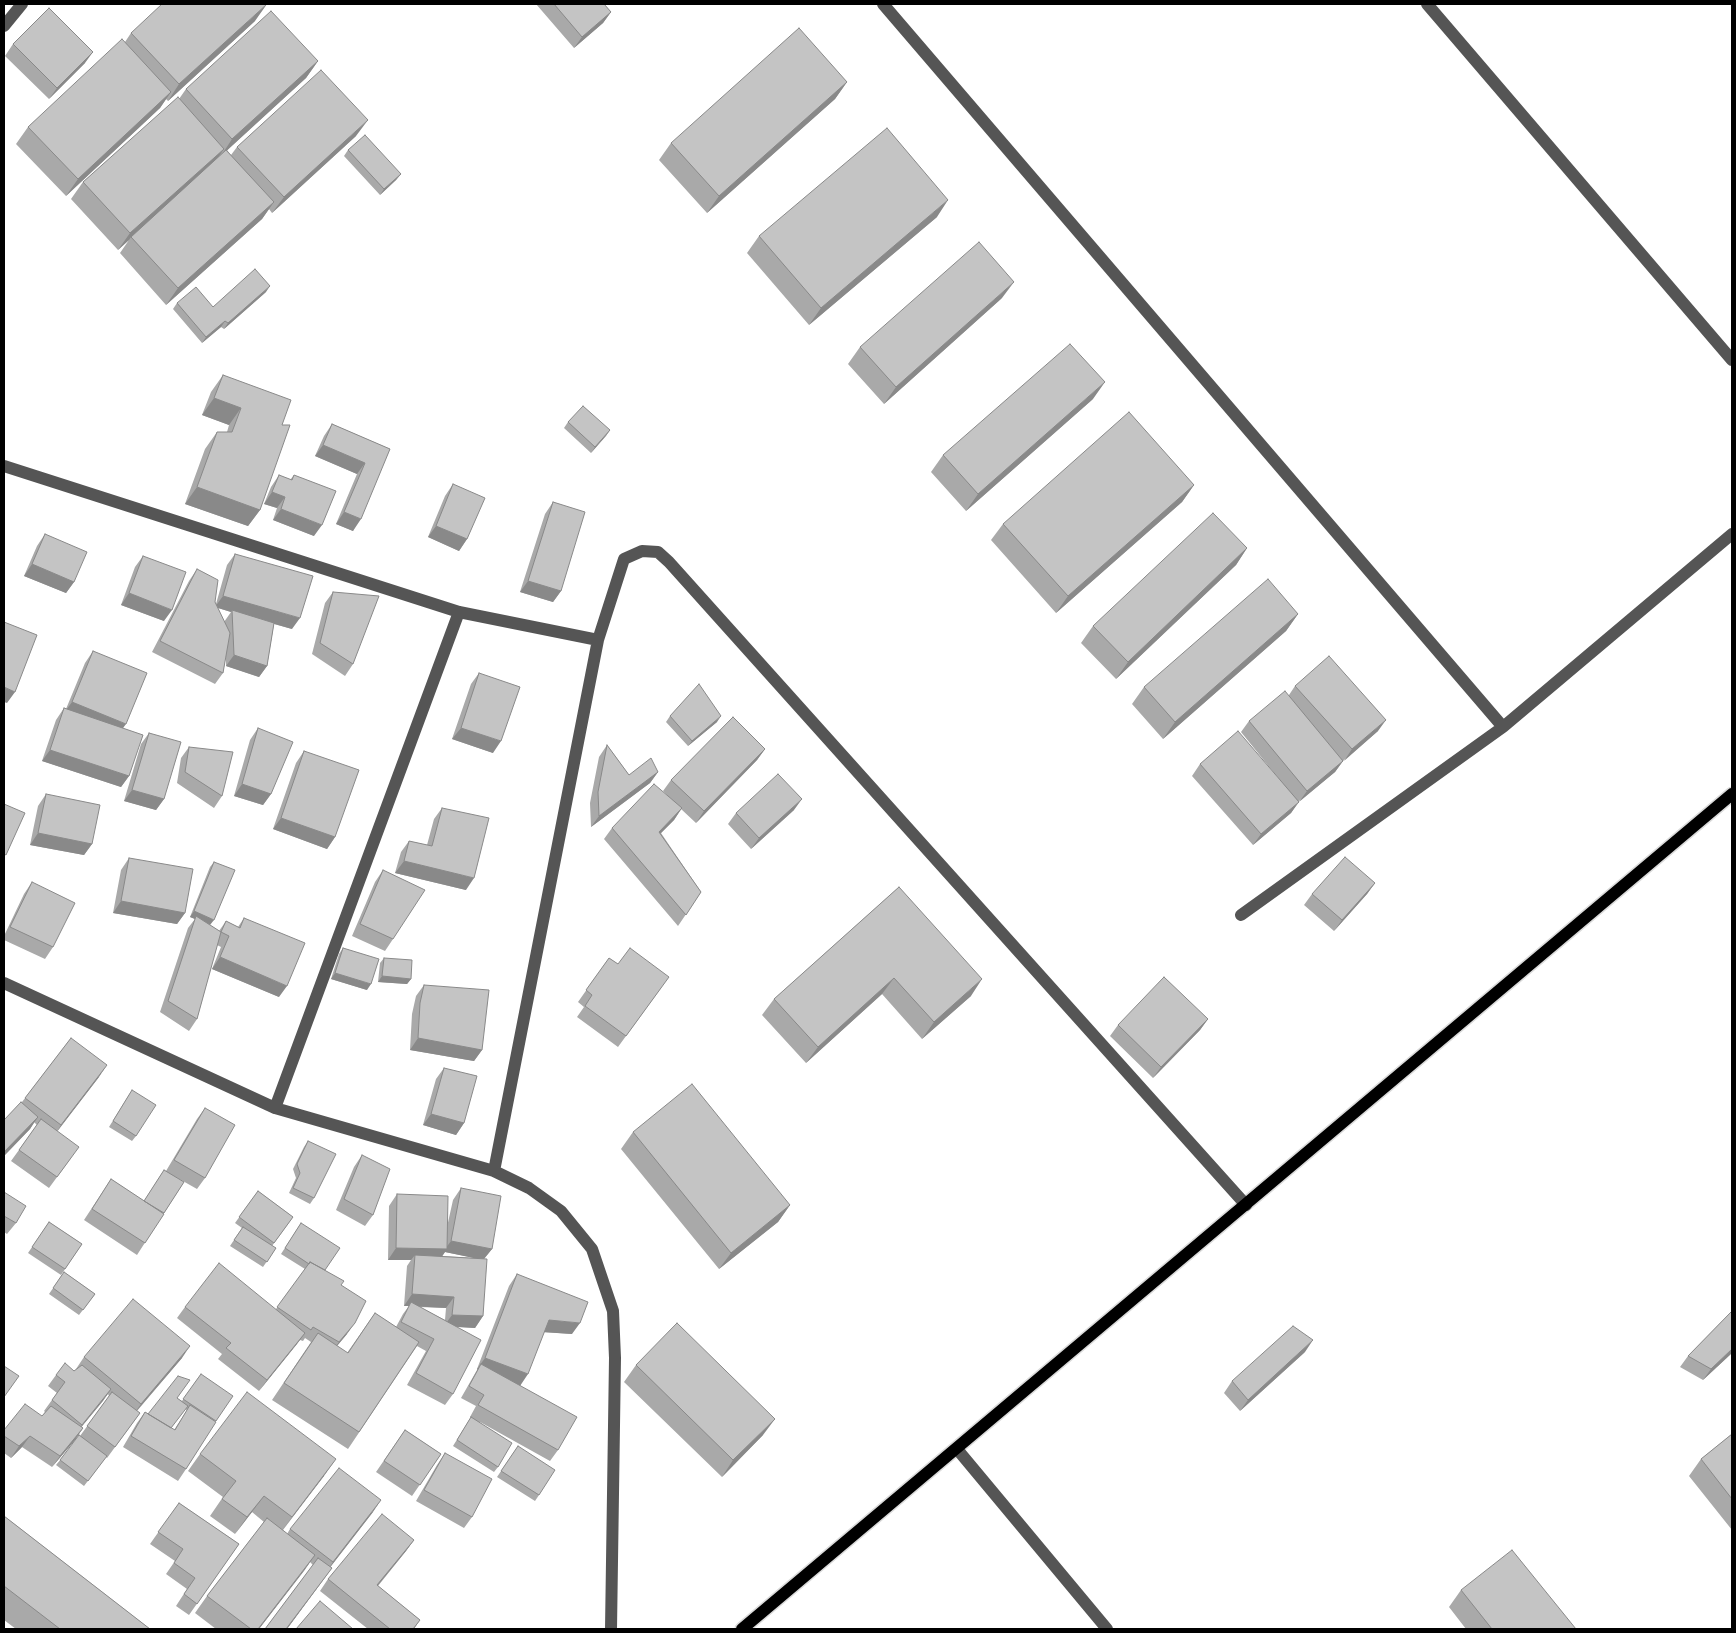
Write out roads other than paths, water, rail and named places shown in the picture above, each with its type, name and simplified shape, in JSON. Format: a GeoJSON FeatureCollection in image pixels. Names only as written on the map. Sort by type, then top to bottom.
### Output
{"type":"FeatureCollection","features":[{"type":"Feature","properties":{"kind":"main road"},"geometry":{"type":"LineString","coordinates":[[742,1629],[1732,794]]}},
{"type":"Feature","properties":{"kind":"street"},"geometry":{"type":"LineString","coordinates":[[4,26],[22,4]]}},
{"type":"Feature","properties":{"kind":"street"},"geometry":{"type":"LineString","coordinates":[[883,4],[1503,727]]}},
{"type":"Feature","properties":{"kind":"street"},"geometry":{"type":"LineString","coordinates":[[1427,4],[1732,360]]}},
{"type":"Feature","properties":{"kind":"street"},"geometry":{"type":"LineString","coordinates":[[4,466],[459,612],[598,640]]}},
{"type":"Feature","properties":{"kind":"street"},"geometry":{"type":"LineString","coordinates":[[1241,915],[1503,727],[1732,534]]}},
{"type":"Feature","properties":{"kind":"street"},"geometry":{"type":"LineString","coordinates":[[494,1171],[598,640],[624,559],[642,551],[658,552],[1246,1204]]}},
{"type":"Feature","properties":{"kind":"street"},"geometry":{"type":"LineString","coordinates":[[276,1108],[459,612]]}},
{"type":"Feature","properties":{"kind":"street"},"geometry":{"type":"LineString","coordinates":[[4,983],[276,1108],[494,1171],[529,1188],[561,1211],[592,1249],[613,1311],[615,1358],[611,1629]]}},
{"type":"Feature","properties":{"kind":"street"},"geometry":{"type":"LineString","coordinates":[[957,1448],[1107,1629]]}}]}
